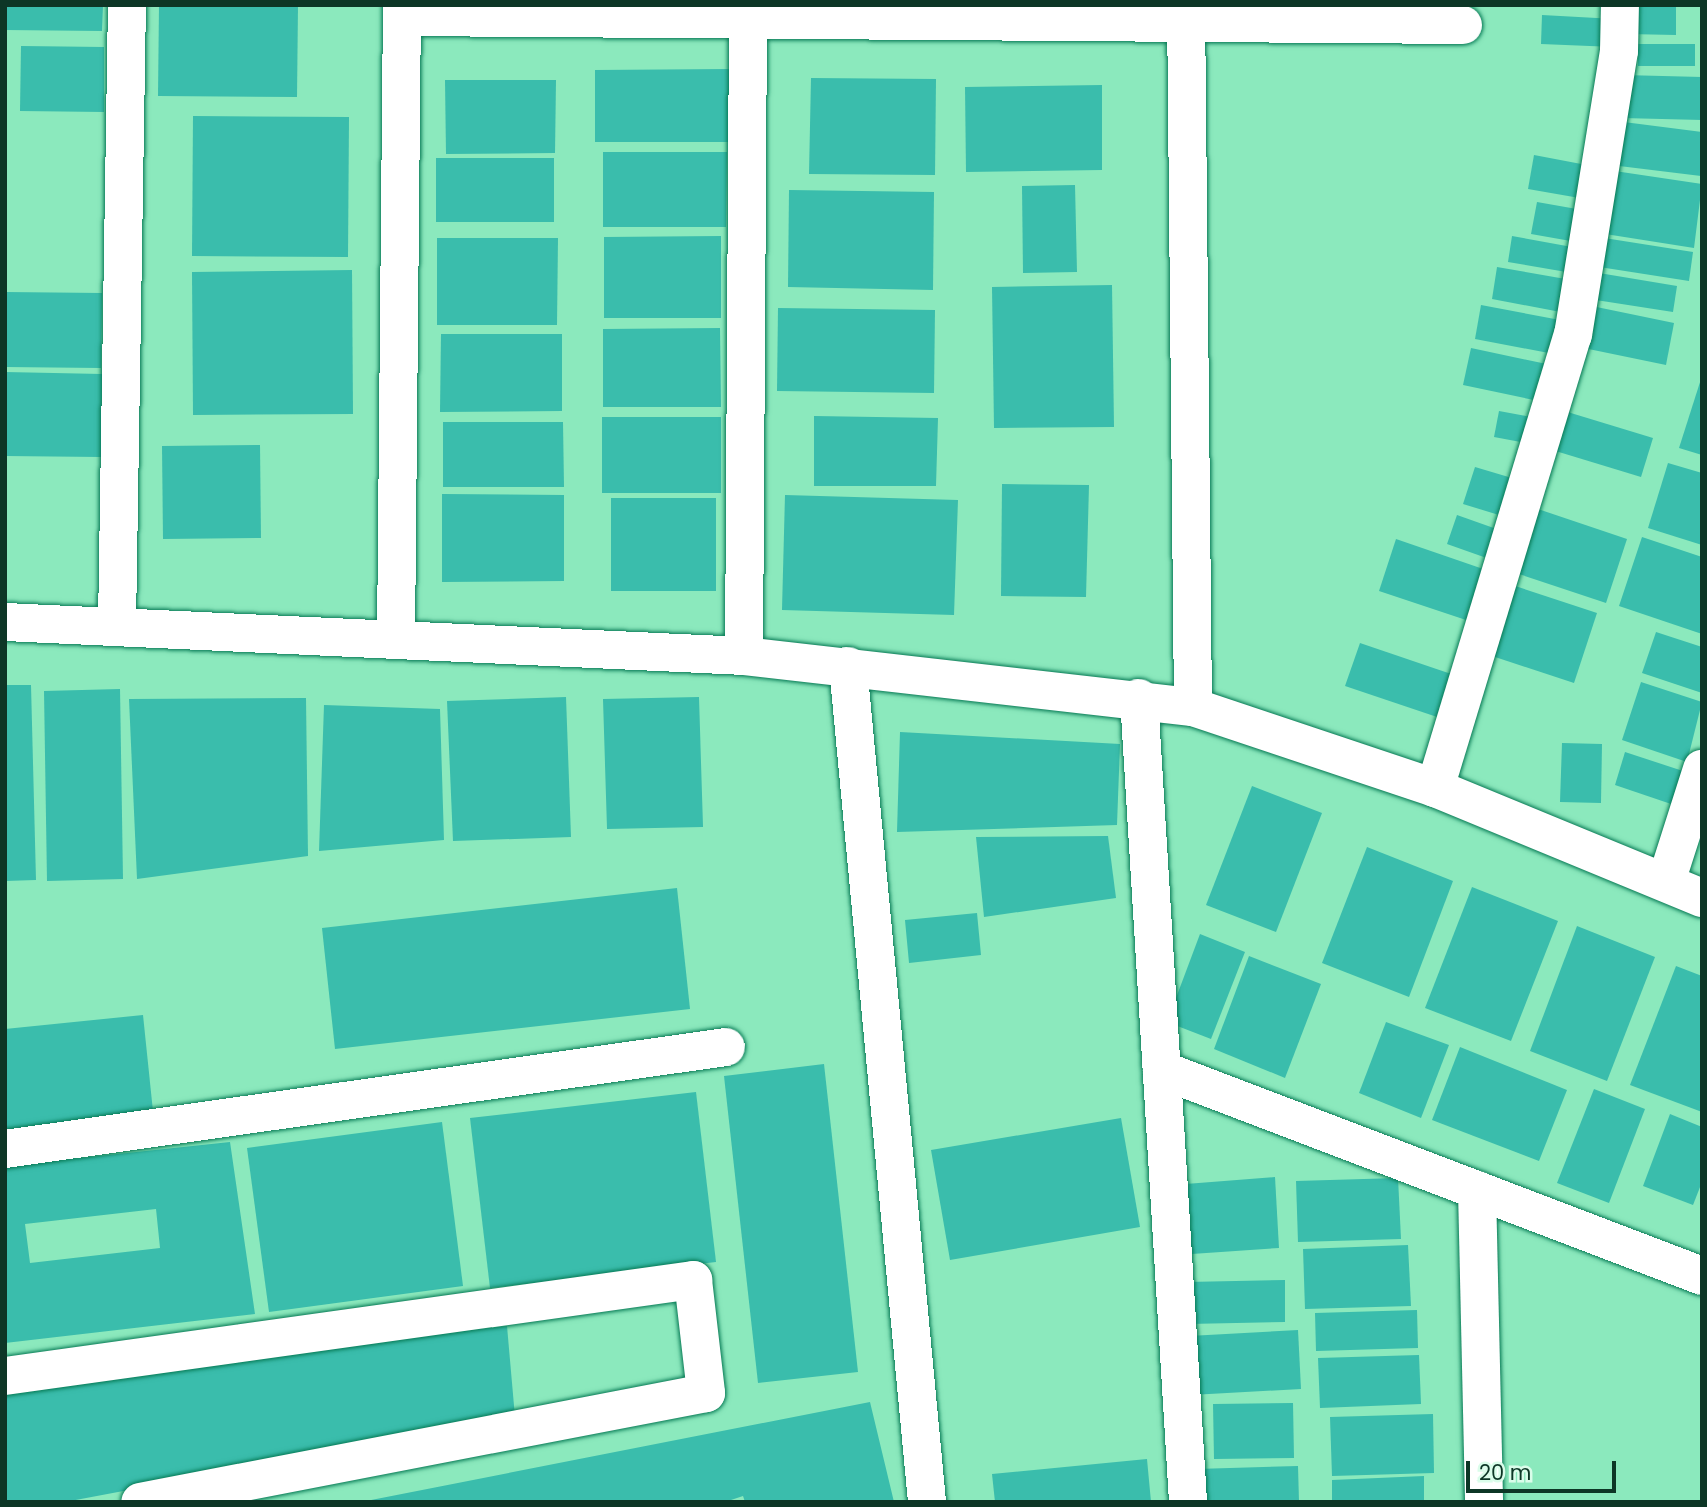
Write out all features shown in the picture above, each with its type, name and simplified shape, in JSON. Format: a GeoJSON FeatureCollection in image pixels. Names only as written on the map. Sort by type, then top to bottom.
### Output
{"type":"FeatureCollection","features":[{"type":"Feature","properties":{"kind":"street"},"geometry":{"type":"LineString","coordinates":[[117,625],[127,5]]}},
{"type":"Feature","properties":{"kind":"street"},"geometry":{"type":"LineString","coordinates":[[1435,788],[1573,335],[1619,51],[1620,5]]}},
{"type":"Feature","properties":{"kind":"street"},"geometry":{"type":"LineString","coordinates":[[396,640],[402,11],[748,19],[1186,14],[1464,24]]}},
{"type":"Feature","properties":{"kind":"street"},"geometry":{"type":"LineString","coordinates":[[1186,14],[1193,707]]}},
{"type":"Feature","properties":{"kind":"street"},"geometry":{"type":"LineString","coordinates":[[744,656],[748,19]]}},
{"type":"Feature","properties":{"kind":"street"},"geometry":{"type":"LineString","coordinates":[[5,622],[117,625],[744,656],[1139,698],[1193,707],[1435,788],[1702,898]]}},
{"type":"Feature","properties":{"kind":"street"},"geometry":{"type":"LineString","coordinates":[[848,667],[927,1502]]}},
{"type":"Feature","properties":{"kind":"street"},"geometry":{"type":"LineString","coordinates":[[1139,698],[1188,1502]]}},
{"type":"Feature","properties":{"kind":"street"},"geometry":{"type":"LineString","coordinates":[[1666,882],[1702,769]]}},
{"type":"Feature","properties":{"kind":"street"},"geometry":{"type":"LineString","coordinates":[[5,1149],[726,1047]]}},
{"type":"Feature","properties":{"kind":"street"},"geometry":{"type":"LineString","coordinates":[[1162,1070],[1702,1276]]}},
{"type":"Feature","properties":{"kind":"street"},"geometry":{"type":"LineString","coordinates":[[1477,1190],[1483,1502]]}},
{"type":"Feature","properties":{"kind":"street"},"geometry":{"type":"LineString","coordinates":[[5,1376],[693,1280],[706,1393],[140,1502]]}},
{"type":"Feature","properties":{"kind":"building"},"geometry":{"type":"Polygon","coordinates":[[[5,5],[103,5],[102,31],[5,30],[5,5]]]}},
{"type":"Feature","properties":{"kind":"building"},"geometry":{"type":"Polygon","coordinates":[[[159,5],[298,5],[297,97],[158,96],[159,5]]]}},
{"type":"Feature","properties":{"kind":"building"},"geometry":{"type":"Polygon","coordinates":[[[1627,5],[1676,5],[1676,35],[1627,34],[1627,5]]]}},
{"type":"Feature","properties":{"kind":"building"},"geometry":{"type":"Polygon","coordinates":[[[1542,15],[1615,19],[1614,47],[1541,44],[1542,15]]]}},
{"type":"Feature","properties":{"kind":"building"},"geometry":{"type":"Polygon","coordinates":[[[1638,44],[1695,44],[1695,66],[1638,66],[1638,44]]]}},
{"type":"Feature","properties":{"kind":"building"},"geometry":{"type":"Polygon","coordinates":[[[21,46],[104,47],[104,112],[20,111],[21,46]]]}},
{"type":"Feature","properties":{"kind":"building"},"geometry":{"type":"Polygon","coordinates":[[[729,69],[730,142],[595,142],[595,70],[729,69]]]}},
{"type":"Feature","properties":{"kind":"building"},"geometry":{"type":"Polygon","coordinates":[[[1623,75],[1702,77],[1702,120],[1622,118],[1623,75]]]}},
{"type":"Feature","properties":{"kind":"building"},"geometry":{"type":"Polygon","coordinates":[[[811,78],[936,79],[935,175],[809,174],[811,78]]]}},
{"type":"Feature","properties":{"kind":"building"},"geometry":{"type":"Polygon","coordinates":[[[445,80],[556,80],[555,153],[446,154],[445,80]]]}},
{"type":"Feature","properties":{"kind":"building"},"geometry":{"type":"Polygon","coordinates":[[[1102,85],[1102,170],[966,172],[965,87],[1102,85]]]}},
{"type":"Feature","properties":{"kind":"building"},"geometry":{"type":"Polygon","coordinates":[[[193,116],[349,117],[348,257],[192,256],[193,116]]]}},
{"type":"Feature","properties":{"kind":"building"},"geometry":{"type":"Polygon","coordinates":[[[1616,121],[1702,132],[1701,176],[1611,165],[1616,121]]]}},
{"type":"Feature","properties":{"kind":"building"},"geometry":{"type":"Polygon","coordinates":[[[603,152],[727,152],[726,227],[603,227],[603,152]]]}},
{"type":"Feature","properties":{"kind":"building"},"geometry":{"type":"Polygon","coordinates":[[[1534,155],[1597,167],[1591,200],[1528,189],[1534,155]]]}},
{"type":"Feature","properties":{"kind":"building"},"geometry":{"type":"Polygon","coordinates":[[[436,158],[554,158],[554,222],[436,222],[436,158]]]}},
{"type":"Feature","properties":{"kind":"building"},"geometry":{"type":"Polygon","coordinates":[[[1608,170],[1702,184],[1694,248],[1599,233],[1608,170]]]}},
{"type":"Feature","properties":{"kind":"building"},"geometry":{"type":"Polygon","coordinates":[[[1075,185],[1077,272],[1023,273],[1022,186],[1075,185]]]}},
{"type":"Feature","properties":{"kind":"building"},"geometry":{"type":"Polygon","coordinates":[[[789,190],[934,192],[933,290],[788,287],[789,190]]]}},
{"type":"Feature","properties":{"kind":"building"},"geometry":{"type":"Polygon","coordinates":[[[1537,202],[1588,211],[1582,243],[1531,234],[1537,202]]]}},
{"type":"Feature","properties":{"kind":"building"},"geometry":{"type":"Polygon","coordinates":[[[721,236],[721,318],[604,318],[604,237],[721,236]]]}},
{"type":"Feature","properties":{"kind":"building"},"geometry":{"type":"Polygon","coordinates":[[[1512,236],[1583,249],[1578,274],[1508,262],[1512,236]]]}},
{"type":"Feature","properties":{"kind":"building"},"geometry":{"type":"Polygon","coordinates":[[[1598,237],[1693,252],[1689,281],[1593,266],[1598,237]]]}},
{"type":"Feature","properties":{"kind":"building"},"geometry":{"type":"Polygon","coordinates":[[[437,238],[558,238],[557,325],[437,325],[437,238]]]}},
{"type":"Feature","properties":{"kind":"building"},"geometry":{"type":"Polygon","coordinates":[[[1497,267],[1577,281],[1571,314],[1492,299],[1497,267]]]}},
{"type":"Feature","properties":{"kind":"building"},"geometry":{"type":"Polygon","coordinates":[[[352,270],[353,414],[193,415],[192,272],[352,270]]]}},
{"type":"Feature","properties":{"kind":"building"},"geometry":{"type":"Polygon","coordinates":[[[1587,271],[1677,286],[1673,312],[1583,298],[1587,271]]]}},
{"type":"Feature","properties":{"kind":"building"},"geometry":{"type":"Polygon","coordinates":[[[1112,285],[1114,427],[994,428],[992,287],[1112,285]]]}},
{"type":"Feature","properties":{"kind":"building"},"geometry":{"type":"Polygon","coordinates":[[[5,292],[102,293],[101,368],[5,367],[5,292]]]}},
{"type":"Feature","properties":{"kind":"building"},"geometry":{"type":"Polygon","coordinates":[[[1582,304],[1674,323],[1666,365],[1574,346],[1582,304]]]}},
{"type":"Feature","properties":{"kind":"building"},"geometry":{"type":"Polygon","coordinates":[[[1481,305],[1560,320],[1554,354],[1475,339],[1481,305]]]}},
{"type":"Feature","properties":{"kind":"building"},"geometry":{"type":"Polygon","coordinates":[[[778,308],[935,310],[934,393],[777,391],[778,308]]]}},
{"type":"Feature","properties":{"kind":"building"},"geometry":{"type":"Polygon","coordinates":[[[720,328],[721,407],[603,407],[603,329],[720,328]]]}},
{"type":"Feature","properties":{"kind":"building"},"geometry":{"type":"Polygon","coordinates":[[[441,334],[562,334],[562,411],[440,412],[441,334]]]}},
{"type":"Feature","properties":{"kind":"building"},"geometry":{"type":"Polygon","coordinates":[[[1471,348],[1556,366],[1548,403],[1463,385],[1471,348]]]}},
{"type":"Feature","properties":{"kind":"building"},"geometry":{"type":"Polygon","coordinates":[[[5,372],[102,374],[101,457],[5,456],[5,372]]]}},
{"type":"Feature","properties":{"kind":"building"},"geometry":{"type":"Polygon","coordinates":[[[1702,379],[1702,455],[1679,448],[1702,379]]]}},
{"type":"Feature","properties":{"kind":"building"},"geometry":{"type":"Polygon","coordinates":[[[1561,410],[1653,438],[1641,477],[1549,449],[1561,410]]]}},
{"type":"Feature","properties":{"kind":"building"},"geometry":{"type":"Polygon","coordinates":[[[1499,411],[1542,419],[1537,445],[1494,437],[1499,411]]]}},
{"type":"Feature","properties":{"kind":"building"},"geometry":{"type":"Polygon","coordinates":[[[814,416],[938,418],[936,486],[814,486],[814,416]]]}},
{"type":"Feature","properties":{"kind":"building"},"geometry":{"type":"Polygon","coordinates":[[[602,417],[721,417],[721,493],[602,493],[602,417]]]}},
{"type":"Feature","properties":{"kind":"building"},"geometry":{"type":"Polygon","coordinates":[[[443,422],[563,422],[564,487],[443,487],[443,422]]]}},
{"type":"Feature","properties":{"kind":"building"},"geometry":{"type":"Polygon","coordinates":[[[260,445],[261,538],[163,539],[162,446],[260,445]]]}},
{"type":"Feature","properties":{"kind":"building"},"geometry":{"type":"Polygon","coordinates":[[[1668,463],[1702,473],[1702,545],[1648,528],[1668,463]]]}},
{"type":"Feature","properties":{"kind":"building"},"geometry":{"type":"Polygon","coordinates":[[[1475,467],[1522,481],[1512,519],[1463,504],[1475,467]]]}},
{"type":"Feature","properties":{"kind":"building"},"geometry":{"type":"Polygon","coordinates":[[[1002,484],[1089,485],[1086,597],[1001,596],[1002,484]]]}},
{"type":"Feature","properties":{"kind":"building"},"geometry":{"type":"Polygon","coordinates":[[[442,494],[564,495],[564,581],[442,582],[442,494]]]}},
{"type":"Feature","properties":{"kind":"building"},"geometry":{"type":"Polygon","coordinates":[[[785,495],[958,500],[954,615],[782,610],[785,495]]]}},
{"type":"Feature","properties":{"kind":"building"},"geometry":{"type":"Polygon","coordinates":[[[611,498],[716,498],[716,591],[611,591],[611,498]]]}},
{"type":"Feature","properties":{"kind":"building"},"geometry":{"type":"Polygon","coordinates":[[[1529,506],[1627,539],[1606,603],[1507,570],[1529,506]]]}},
{"type":"Feature","properties":{"kind":"building"},"geometry":{"type":"Polygon","coordinates":[[[1457,515],[1505,532],[1495,561],[1447,544],[1457,515]]]}},
{"type":"Feature","properties":{"kind":"building"},"geometry":{"type":"Polygon","coordinates":[[[1642,537],[1702,557],[1702,634],[1619,606],[1642,537]]]}},
{"type":"Feature","properties":{"kind":"building"},"geometry":{"type":"Polygon","coordinates":[[[1396,539],[1489,571],[1472,622],[1379,591],[1396,539]]]}},
{"type":"Feature","properties":{"kind":"building"},"geometry":{"type":"Polygon","coordinates":[[[1503,582],[1597,613],[1574,683],[1480,652],[1503,582]]]}},
{"type":"Feature","properties":{"kind":"building"},"geometry":{"type":"Polygon","coordinates":[[[1656,632],[1702,647],[1702,693],[1642,673],[1656,632]]]}},
{"type":"Feature","properties":{"kind":"building"},"geometry":{"type":"Polygon","coordinates":[[[1360,643],[1460,677],[1446,720],[1345,686],[1360,643]]]}},
{"type":"Feature","properties":{"kind":"building"},"geometry":{"type":"Polygon","coordinates":[[[1641,682],[1702,702],[1687,762],[1622,740],[1641,682]]]}},
{"type":"Feature","properties":{"kind":"building"},"geometry":{"type":"Polygon","coordinates":[[[5,685],[31,685],[36,880],[5,881],[5,685]]]}},
{"type":"Feature","properties":{"kind":"building"},"geometry":{"type":"Polygon","coordinates":[[[120,689],[123,879],[47,881],[44,691],[120,689]]]}},
{"type":"Feature","properties":{"kind":"building"},"geometry":{"type":"Polygon","coordinates":[[[566,697],[571,837],[453,841],[447,701],[566,697]]]}},
{"type":"Feature","properties":{"kind":"building"},"geometry":{"type":"Polygon","coordinates":[[[699,697],[703,827],[607,829],[603,699],[699,697]]]}},
{"type":"Feature","properties":{"kind":"building"},"geometry":{"type":"Polygon","coordinates":[[[306,698],[308,856],[137,879],[129,699],[306,698]]]}},
{"type":"Feature","properties":{"kind":"building"},"geometry":{"type":"Polygon","coordinates":[[[324,705],[440,709],[444,840],[319,851],[324,705]]]}},
{"type":"Feature","properties":{"kind":"building"},"geometry":{"type":"Polygon","coordinates":[[[900,732],[1120,744],[1117,825],[897,832],[900,732]]]}},
{"type":"Feature","properties":{"kind":"building"},"geometry":{"type":"Polygon","coordinates":[[[1562,743],[1602,744],[1601,803],[1560,802],[1562,743]]]}},
{"type":"Feature","properties":{"kind":"building"},"geometry":{"type":"Polygon","coordinates":[[[1625,752],[1686,772],[1674,805],[1615,785],[1625,752]]]}},
{"type":"Feature","properties":{"kind":"building"},"geometry":{"type":"Polygon","coordinates":[[[1252,786],[1322,813],[1276,932],[1206,905],[1252,786]]]}},
{"type":"Feature","properties":{"kind":"building"},"geometry":{"type":"Polygon","coordinates":[[[1108,836],[1116,898],[984,917],[976,837],[1108,836]]]}},
{"type":"Feature","properties":{"kind":"building"},"geometry":{"type":"Polygon","coordinates":[[[1367,847],[1453,881],[1409,997],[1322,963],[1367,847]]]}},
{"type":"Feature","properties":{"kind":"building"},"geometry":{"type":"Polygon","coordinates":[[[1472,887],[1558,921],[1511,1041],[1425,1008],[1472,887]]]}},
{"type":"Feature","properties":{"kind":"building"},"geometry":{"type":"Polygon","coordinates":[[[677,888],[690,1009],[335,1049],[322,928],[677,888]]]}},
{"type":"Feature","properties":{"kind":"building"},"geometry":{"type":"Polygon","coordinates":[[[977,913],[981,955],[909,963],[905,920],[977,913]]]}},
{"type":"Feature","properties":{"kind":"building"},"geometry":{"type":"Polygon","coordinates":[[[1577,926],[1655,957],[1607,1081],[1530,1051],[1577,926]]]}},
{"type":"Feature","properties":{"kind":"building"},"geometry":{"type":"Polygon","coordinates":[[[1200,934],[1245,952],[1211,1039],[1167,1022],[1200,934]]]}},
{"type":"Feature","properties":{"kind":"building"},"geometry":{"type":"Polygon","coordinates":[[[1249,956],[1321,984],[1285,1078],[1214,1049],[1249,956]]]}},
{"type":"Feature","properties":{"kind":"building"},"geometry":{"type":"Polygon","coordinates":[[[1676,966],[1702,976],[1702,1112],[1630,1085],[1676,966]]]}},
{"type":"Feature","properties":{"kind":"building"},"geometry":{"type":"Polygon","coordinates":[[[143,1015],[154,1121],[5,1137],[5,1029],[143,1015]]]}},
{"type":"Feature","properties":{"kind":"building"},"geometry":{"type":"Polygon","coordinates":[[[1386,1022],[1449,1045],[1421,1118],[1359,1093],[1386,1022]]]}},
{"type":"Feature","properties":{"kind":"building"},"geometry":{"type":"Polygon","coordinates":[[[1460,1047],[1567,1090],[1539,1161],[1432,1120],[1460,1047]]]}},
{"type":"Feature","properties":{"kind":"building"},"geometry":{"type":"Polygon","coordinates":[[[824,1064],[858,1372],[758,1383],[724,1076],[824,1064]]]}},
{"type":"Feature","properties":{"kind":"building"},"geometry":{"type":"Polygon","coordinates":[[[1594,1089],[1645,1109],[1609,1203],[1557,1183],[1594,1089]]]}},
{"type":"Feature","properties":{"kind":"building"},"geometry":{"type":"Polygon","coordinates":[[[696,1092],[716,1262],[490,1288],[470,1118],[696,1092]]]}},
{"type":"Feature","properties":{"kind":"building"},"geometry":{"type":"Polygon","coordinates":[[[1670,1114],[1702,1127],[1702,1182],[1693,1205],[1643,1186],[1670,1114]]]}},
{"type":"Feature","properties":{"kind":"building"},"geometry":{"type":"Polygon","coordinates":[[[1121,1118],[1140,1227],[950,1260],[931,1150],[1121,1118]]]}},
{"type":"Feature","properties":{"kind":"building"},"geometry":{"type":"Polygon","coordinates":[[[442,1122],[463,1286],[269,1312],[247,1148],[442,1122]]]}},
{"type":"Feature","properties":{"kind":"building"},"geometry":{"type":"Polygon","coordinates":[[[230,1142],[255,1314],[5,1343],[5,1166],[230,1142]],[[156,1209],[25,1224],[30,1263],[160,1248],[156,1209]]]}},
{"type":"Feature","properties":{"kind":"building"},"geometry":{"type":"Polygon","coordinates":[[[1275,1177],[1279,1248],[1177,1255],[1173,1185],[1275,1177]]]}},
{"type":"Feature","properties":{"kind":"building"},"geometry":{"type":"Polygon","coordinates":[[[1398,1178],[1401,1239],[1298,1242],[1296,1181],[1398,1178]]]}},
{"type":"Feature","properties":{"kind":"building"},"geometry":{"type":"Polygon","coordinates":[[[1408,1245],[1411,1306],[1305,1309],[1303,1249],[1408,1245]]]}},
{"type":"Feature","properties":{"kind":"building"},"geometry":{"type":"Polygon","coordinates":[[[1285,1280],[1285,1322],[1188,1324],[1187,1282],[1285,1280]]]}},
{"type":"Feature","properties":{"kind":"building"},"geometry":{"type":"Polygon","coordinates":[[[1417,1310],[1418,1348],[1316,1351],[1315,1313],[1417,1310]]]}},
{"type":"Feature","properties":{"kind":"building"},"geometry":{"type":"Polygon","coordinates":[[[507,1326],[515,1417],[65,1502],[5,1502],[5,1382],[507,1326]]]}},
{"type":"Feature","properties":{"kind":"building"},"geometry":{"type":"Polygon","coordinates":[[[1298,1330],[1301,1389],[1191,1395],[1189,1336],[1298,1330]]]}},
{"type":"Feature","properties":{"kind":"building"},"geometry":{"type":"Polygon","coordinates":[[[1419,1355],[1421,1404],[1320,1408],[1318,1358],[1419,1355]]]}},
{"type":"Feature","properties":{"kind":"building"},"geometry":{"type":"Polygon","coordinates":[[[870,1402],[894,1502],[745,1502],[743,1496],[725,1502],[361,1502],[870,1402]]]}},
{"type":"Feature","properties":{"kind":"building"},"geometry":{"type":"Polygon","coordinates":[[[1293,1403],[1294,1458],[1214,1459],[1213,1404],[1293,1403]]]}},
{"type":"Feature","properties":{"kind":"building"},"geometry":{"type":"Polygon","coordinates":[[[1433,1414],[1434,1473],[1332,1476],[1330,1417],[1433,1414]]]}},
{"type":"Feature","properties":{"kind":"building"},"geometry":{"type":"Polygon","coordinates":[[[1147,1459],[1151,1502],[995,1502],[992,1474],[1147,1459]]]}},
{"type":"Feature","properties":{"kind":"building"},"geometry":{"type":"Polygon","coordinates":[[[1298,1466],[1299,1502],[1197,1502],[1196,1469],[1298,1466]]]}},
{"type":"Feature","properties":{"kind":"building"},"geometry":{"type":"Polygon","coordinates":[[[1424,1476],[1424,1502],[1332,1502],[1332,1480],[1424,1476]]]}}]}
